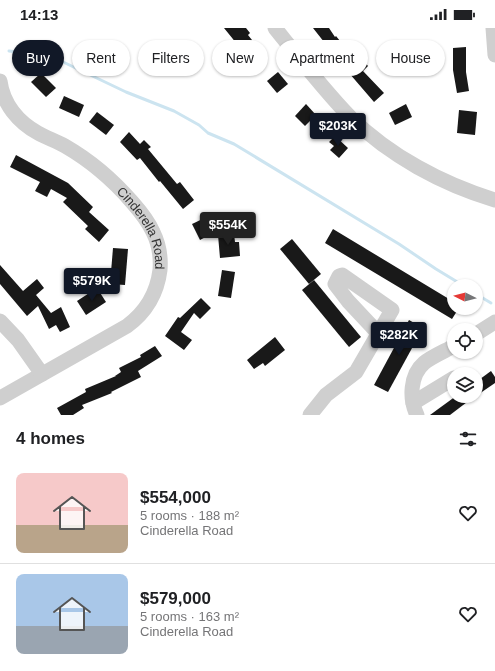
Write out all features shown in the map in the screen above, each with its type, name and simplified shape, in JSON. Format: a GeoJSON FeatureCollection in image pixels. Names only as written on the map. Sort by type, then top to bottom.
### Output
{"type":"FeatureCollection","features":[{"type":"Feature","properties":{"kind":"street"},"geometry":{"type":"LineString","coordinates":[[275,28],[321,84],[351,117],[373,137],[415,166],[477,194],[495,200]]}},
{"type":"Feature","properties":{"kind":"street"},"geometry":{"type":"LineString","coordinates":[[493,28],[495,55]]}},
{"type":"Feature","properties":{"kind":"street","name":"Cinderella Road"},"geometry":{"type":"LineString","coordinates":[[0,81],[3,103],[26,125],[38,133],[64,145],[84,158],[120,188],[153,230],[156,237],[160,264],[157,287],[150,301],[134,322],[0,398]]}},
{"type":"Feature","properties":{"kind":"street"},"geometry":{"type":"LineString","coordinates":[[0,321],[18,340],[42,374]]}},
{"type":"Feature","properties":{"kind":"street"},"geometry":{"type":"LineString","coordinates":[[310,415],[326,395],[356,372],[378,334]]}},
{"type":"Feature","properties":{"kind":"street"},"geometry":{"type":"LineString","coordinates":[[447,350],[425,362],[416,373],[412,391],[415,409],[447,385]]}},
{"type":"Feature","properties":{"kind":"building"},"geometry":{"type":"Polygon","coordinates":[[[224,28],[246,28],[250,33],[248,35],[252,40],[234,40],[224,28]]]}},
{"type":"Feature","properties":{"kind":"building"},"geometry":{"type":"Polygon","coordinates":[[[313,28],[329,28],[335,37],[336,36],[339,40],[322,40],[313,28]]]}},
{"type":"Feature","properties":{"kind":"building"},"geometry":{"type":"Polygon","coordinates":[[[466,47],[466,72],[469,91],[457,93],[453,70],[453,48],[466,47]]]}},
{"type":"Feature","properties":{"kind":"building"},"geometry":{"type":"Polygon","coordinates":[[[276,74],[276,76],[281,76],[288,84],[277,93],[267,81],[276,74]]]}},
{"type":"Feature","properties":{"kind":"building"},"geometry":{"type":"Polygon","coordinates":[[[38,76],[44,76],[56,88],[46,97],[31,82],[38,76]]]}},
{"type":"Feature","properties":{"kind":"building"},"geometry":{"type":"Polygon","coordinates":[[[352,76],[368,76],[384,93],[374,102],[352,76]]]}},
{"type":"Feature","properties":{"kind":"building"},"geometry":{"type":"Polygon","coordinates":[[[64,96],[84,105],[79,117],[59,108],[64,96]]]}},
{"type":"Feature","properties":{"kind":"building"},"geometry":{"type":"Polygon","coordinates":[[[306,104],[316,115],[305,126],[295,116],[306,104]]]}},
{"type":"Feature","properties":{"kind":"building"},"geometry":{"type":"Polygon","coordinates":[[[406,104],[412,117],[395,125],[389,113],[406,104]]]}},
{"type":"Feature","properties":{"kind":"building"},"geometry":{"type":"Polygon","coordinates":[[[459,110],[477,112],[475,135],[457,133],[459,110]]]}},
{"type":"Feature","properties":{"kind":"building"},"geometry":{"type":"Polygon","coordinates":[[[97,112],[114,125],[106,135],[89,122],[97,112]]]}},
{"type":"Feature","properties":{"kind":"building"},"geometry":{"type":"Polygon","coordinates":[[[129,132],[140,144],[144,140],[151,147],[148,149],[177,184],[180,182],[194,200],[183,209],[140,158],[137,160],[120,142],[129,132]]]}},
{"type":"Feature","properties":{"kind":"building"},"geometry":{"type":"Polygon","coordinates":[[[335,136],[348,148],[339,158],[330,150],[334,146],[329,142],[335,136]]]}},
{"type":"Feature","properties":{"kind":"building"},"geometry":{"type":"Polygon","coordinates":[[[16,155],[68,183],[93,207],[89,212],[109,230],[99,242],[85,229],[88,226],[63,202],[67,198],[51,189],[47,197],[35,191],[40,182],[10,167],[16,155]]]}},
{"type":"Feature","properties":{"kind":"building"},"geometry":{"type":"Polygon","coordinates":[[[211,215],[219,230],[200,240],[192,224],[211,215]]]}},
{"type":"Feature","properties":{"kind":"building"},"geometry":{"type":"Polygon","coordinates":[[[333,229],[447,298],[447,315],[455,315],[452,319],[325,243],[333,229]]]}},
{"type":"Feature","properties":{"kind":"building"},"geometry":{"type":"Polygon","coordinates":[[[234,234],[235,242],[239,242],[240,256],[220,258],[218,235],[234,234]]]}},
{"type":"Feature","properties":{"kind":"building"},"geometry":{"type":"Polygon","coordinates":[[[292,239],[321,274],[309,284],[280,249],[292,239]]]}},
{"type":"Feature","properties":{"kind":"building"},"geometry":{"type":"Polygon","coordinates":[[[113,248],[128,249],[125,285],[110,284],[113,248]]]}},
{"type":"Feature","properties":{"kind":"building"},"geometry":{"type":"Polygon","coordinates":[[[0,265],[23,291],[37,279],[44,288],[36,295],[51,313],[61,307],[70,327],[60,332],[56,325],[49,329],[38,306],[27,316],[0,284],[0,265]]]}},
{"type":"Feature","properties":{"kind":"building"},"geometry":{"type":"Polygon","coordinates":[[[222,270],[235,272],[231,298],[218,296],[222,270]]]}},
{"type":"Feature","properties":{"kind":"building"},"geometry":{"type":"Polygon","coordinates":[[[314,280],[361,337],[349,347],[302,290],[314,280]]]}},
{"type":"Feature","properties":{"kind":"building"},"geometry":{"type":"Polygon","coordinates":[[[97,288],[106,302],[86,315],[77,301],[97,288]]]}},
{"type":"Feature","properties":{"kind":"building"},"geometry":{"type":"Polygon","coordinates":[[[201,298],[211,308],[200,319],[194,313],[181,332],[192,340],[184,350],[165,336],[178,317],[180,318],[201,298]]]}},
{"type":"Feature","properties":{"kind":"building"},"geometry":{"type":"Polygon","coordinates":[[[409,320],[423,328],[388,392],[374,385],[409,320]]]}},
{"type":"Feature","properties":{"kind":"building"},"geometry":{"type":"Polygon","coordinates":[[[275,337],[285,350],[265,366],[263,363],[254,369],[247,360],[275,337]]]}},
{"type":"Feature","properties":{"kind":"building"},"geometry":{"type":"Polygon","coordinates":[[[155,346],[162,356],[138,371],[141,377],[111,392],[112,393],[82,405],[84,408],[73,415],[61,415],[57,408],[86,392],[85,389],[116,376],[121,372],[119,368],[141,357],[140,355],[155,346]]]}},
{"type":"Feature","properties":{"kind":"building"},"geometry":{"type":"Polygon","coordinates":[[[491,371],[495,377],[495,383],[483,391],[483,377],[491,371]]]}},
{"type":"Feature","properties":{"kind":"building"},"geometry":{"type":"Polygon","coordinates":[[[447,403],[466,403],[450,415],[430,415],[447,403]]]}},
{"type":"Feature","properties":{"kind":"waterway"},"geometry":{"type":"LineString","coordinates":[[9,51],[45,55],[126,92],[174,111],[199,125],[208,133],[234,144],[399,244],[452,279]]}},
{"type":"Feature","properties":{"kind":"waterway"},"geometry":{"type":"LineString","coordinates":[[483,298],[491,303]]}}]}
